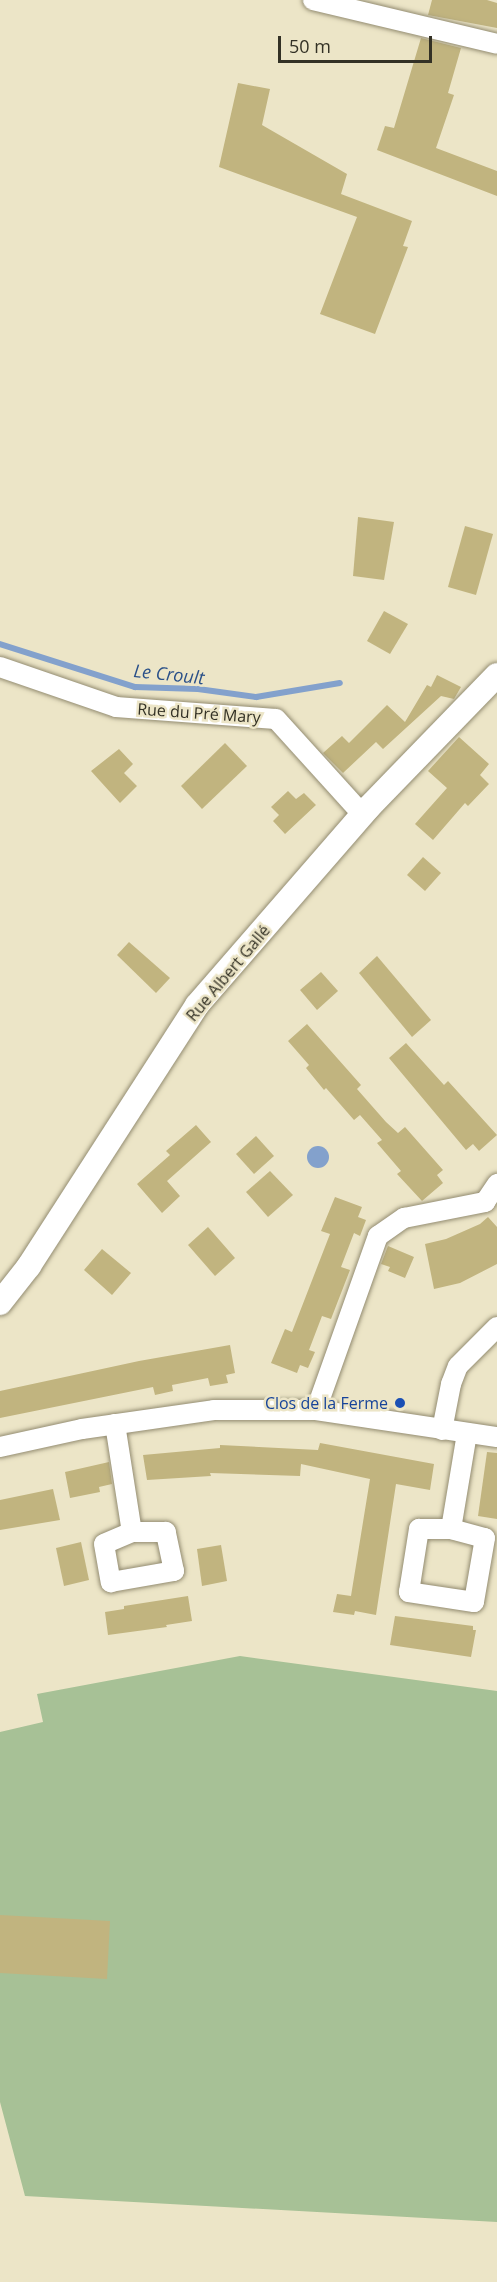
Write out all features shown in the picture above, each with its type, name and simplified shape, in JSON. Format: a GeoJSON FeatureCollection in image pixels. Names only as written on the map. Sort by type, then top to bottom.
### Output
{"type":"FeatureCollection","features":[{"type":"Feature","properties":{"kind":"street"},"geometry":{"type":"LineString","coordinates":[[313,0],[497,44]]}},
{"type":"Feature","properties":{"kind":"street","name":"Rue du Pré Mary"},"geometry":{"type":"LineString","coordinates":[[0,667],[116,707],[276,719],[363,815]]}},
{"type":"Feature","properties":{"kind":"street","name":"Rue Albert Gallé"},"geometry":{"type":"LineString","coordinates":[[0,1303],[29,1266],[197,1005],[363,815],[497,675]]}},
{"type":"Feature","properties":{"kind":"street"},"geometry":{"type":"LineString","coordinates":[[316,1410],[378,1236],[404,1218],[485,1202],[497,1184]]}},
{"type":"Feature","properties":{"kind":"street"},"geometry":{"type":"LineString","coordinates":[[442,1430],[451,1384],[458,1366],[497,1327]]}},
{"type":"Feature","properties":{"kind":"street"},"geometry":{"type":"LineString","coordinates":[[0,1447],[115,1424],[214,1410],[316,1410],[497,1437]]}},
{"type":"Feature","properties":{"kind":"street"},"geometry":{"type":"LineString","coordinates":[[115,1424],[132,1532]]}},
{"type":"Feature","properties":{"kind":"street"},"geometry":{"type":"LineString","coordinates":[[451,1529],[467,1433]]}},
{"type":"Feature","properties":{"kind":"street"},"geometry":{"type":"LineString","coordinates":[[420,1529],[451,1529],[485,1538],[474,1602],[409,1592],[420,1529]]}},
{"type":"Feature","properties":{"kind":"green space"},"geometry":{"type":"Polygon","coordinates":[[[240,1656],[497,1691],[497,2222],[25,2196],[0,2102],[0,1732],[43,1722],[37,1694],[240,1656]]]}},
{"type":"Feature","properties":{"kind":"water"},"geometry":{"type":"Polygon","coordinates":[[[318,1146],[326,1149],[329,1157],[326,1165],[318,1168],[310,1165],[307,1157],[310,1149],[318,1146]]]}},
{"type":"Feature","properties":{"kind":"building"},"geometry":{"type":"Polygon","coordinates":[[[432,0],[487,0],[497,3],[497,28],[428,15],[432,0]]]}},
{"type":"Feature","properties":{"kind":"building"},"geometry":{"type":"Polygon","coordinates":[[[421,38],[461,48],[448,93],[454,95],[436,148],[497,171],[497,196],[377,150],[385,126],[394,128],[421,38]]]}},
{"type":"Feature","properties":{"kind":"building"},"geometry":{"type":"Polygon","coordinates":[[[238,83],[270,89],[262,125],[347,174],[341,194],[412,221],[403,246],[408,247],[375,334],[320,314],[357,217],[219,167],[238,83]]]}},
{"type":"Feature","properties":{"kind":"building"},"geometry":{"type":"Polygon","coordinates":[[[358,517],[394,522],[384,580],[353,576],[358,517]]]}},
{"type":"Feature","properties":{"kind":"building"},"geometry":{"type":"Polygon","coordinates":[[[465,526],[493,534],[476,595],[448,587],[465,526]]]}},
{"type":"Feature","properties":{"kind":"building"},"geometry":{"type":"Polygon","coordinates":[[[384,611],[408,624],[390,654],[367,641],[384,611]]]}},
{"type":"Feature","properties":{"kind":"building"},"geometry":{"type":"Polygon","coordinates":[[[437,675],[461,687],[454,699],[441,696],[383,749],[376,742],[343,773],[323,753],[342,736],[349,743],[387,705],[405,722],[427,685],[431,687],[437,675]]]}},
{"type":"Feature","properties":{"kind":"building"},"geometry":{"type":"Polygon","coordinates":[[[459,737],[489,764],[480,775],[489,784],[468,806],[465,803],[433,840],[415,824],[447,788],[428,771],[459,737]]]}},
{"type":"Feature","properties":{"kind":"building"},"geometry":{"type":"Polygon","coordinates":[[[225,743],[247,766],[202,809],[181,786],[225,743]]]}},
{"type":"Feature","properties":{"kind":"building"},"geometry":{"type":"Polygon","coordinates":[[[119,749],[133,764],[124,773],[137,786],[120,803],[91,771],[119,749]]]}},
{"type":"Feature","properties":{"kind":"building"},"geometry":{"type":"Polygon","coordinates":[[[288,791],[296,799],[304,793],[316,805],[285,834],[273,821],[279,815],[271,807],[288,791]]]}},
{"type":"Feature","properties":{"kind":"building"},"geometry":{"type":"Polygon","coordinates":[[[423,857],[441,873],[425,891],[407,875],[423,857]]]}},
{"type":"Feature","properties":{"kind":"building"},"geometry":{"type":"Polygon","coordinates":[[[129,942],[170,978],[156,993],[117,955],[129,942]]]}},
{"type":"Feature","properties":{"kind":"building"},"geometry":{"type":"Polygon","coordinates":[[[377,956],[431,1020],[412,1037],[359,973],[377,956]]]}},
{"type":"Feature","properties":{"kind":"building"},"geometry":{"type":"Polygon","coordinates":[[[321,972],[338,991],[317,1010],[300,990],[321,972]]]}},
{"type":"Feature","properties":{"kind":"building"},"geometry":{"type":"Polygon","coordinates":[[[307,1024],[361,1085],[357,1089],[386,1122],[398,1133],[405,1127],[443,1170],[437,1175],[443,1183],[422,1201],[397,1174],[401,1171],[377,1143],[382,1140],[360,1115],[354,1120],[326,1088],[324,1090],[306,1068],[309,1065],[288,1041],[307,1024]]]}},
{"type":"Feature","properties":{"kind":"building"},"geometry":{"type":"Polygon","coordinates":[[[406,1043],[444,1085],[448,1081],[497,1135],[479,1151],[473,1144],[466,1150],[389,1058],[406,1043]]]}},
{"type":"Feature","properties":{"kind":"building"},"geometry":{"type":"Polygon","coordinates":[[[196,1125],[211,1142],[167,1181],[180,1196],[162,1213],[137,1184],[170,1155],[166,1151],[196,1125]]]}},
{"type":"Feature","properties":{"kind":"building"},"geometry":{"type":"Polygon","coordinates":[[[256,1136],[274,1156],[254,1174],[236,1154],[256,1136]]]}},
{"type":"Feature","properties":{"kind":"building"},"geometry":{"type":"Polygon","coordinates":[[[270,1171],[293,1195],[268,1217],[246,1192],[270,1171]]]}},
{"type":"Feature","properties":{"kind":"building"},"geometry":{"type":"Polygon","coordinates":[[[335,1197],[362,1207],[358,1217],[366,1220],[360,1236],[354,1233],[341,1267],[350,1270],[331,1319],[322,1316],[309,1350],[315,1352],[308,1368],[300,1365],[297,1373],[271,1363],[285,1329],[292,1332],[330,1234],[321,1231],[335,1197]]]}},
{"type":"Feature","properties":{"kind":"building"},"geometry":{"type":"Polygon","coordinates":[[[488,1217],[497,1227],[497,1264],[460,1283],[434,1289],[425,1244],[446,1239],[480,1224],[488,1217]]]}},
{"type":"Feature","properties":{"kind":"building"},"geometry":{"type":"Polygon","coordinates":[[[208,1227],[235,1258],[215,1276],[188,1245],[208,1227]]]}},
{"type":"Feature","properties":{"kind":"building"},"geometry":{"type":"Polygon","coordinates":[[[388,1246],[414,1257],[405,1278],[388,1271],[390,1267],[381,1264],[388,1246]]]}},
{"type":"Feature","properties":{"kind":"building"},"geometry":{"type":"Polygon","coordinates":[[[102,1249],[131,1273],[112,1295],[84,1270],[102,1249]]]}},
{"type":"Feature","properties":{"kind":"building"},"geometry":{"type":"Polygon","coordinates":[[[230,1345],[235,1373],[226,1375],[228,1383],[210,1386],[208,1378],[172,1385],[173,1391],[155,1395],[153,1387],[0,1418],[0,1391],[139,1361],[230,1345]]]}},
{"type":"Feature","properties":{"kind":"building"},"geometry":{"type":"Polygon","coordinates":[[[320,1443],[434,1464],[430,1490],[396,1484],[376,1615],[355,1611],[354,1615],[333,1612],[337,1594],[351,1596],[370,1479],[301,1464],[300,1476],[210,1473],[211,1476],[147,1480],[143,1455],[220,1448],[220,1445],[318,1450],[320,1443]]]}},
{"type":"Feature","properties":{"kind":"building"},"geometry":{"type":"Polygon","coordinates":[[[487,1452],[497,1453],[497,1519],[478,1516],[487,1452]]]}},
{"type":"Feature","properties":{"kind":"building"},"geometry":{"type":"Polygon","coordinates":[[[109,1462],[112,1484],[99,1487],[100,1492],[70,1498],[65,1472],[109,1462]]]}},
{"type":"Feature","properties":{"kind":"building"},"geometry":{"type":"Polygon","coordinates":[[[53,1489],[60,1520],[0,1530],[0,1500],[53,1489]]]}},
{"type":"Feature","properties":{"kind":"building"},"geometry":{"type":"Polygon","coordinates":[[[81,1542],[89,1580],[64,1586],[56,1548],[81,1542]]]}},
{"type":"Feature","properties":{"kind":"building"},"geometry":{"type":"Polygon","coordinates":[[[221,1545],[227,1581],[202,1586],[197,1549],[221,1545]]]}},
{"type":"Feature","properties":{"kind":"building"},"geometry":{"type":"Polygon","coordinates":[[[188,1596],[192,1621],[166,1625],[167,1627],[108,1635],[105,1612],[124,1609],[124,1606],[188,1596]]]}},
{"type":"Feature","properties":{"kind":"building"},"geometry":{"type":"Polygon","coordinates":[[[395,1616],[473,1626],[473,1630],[476,1630],[471,1657],[390,1645],[395,1616]]]}},
{"type":"Feature","properties":{"kind":"building"},"geometry":{"type":"Polygon","coordinates":[[[0,1915],[110,1921],[107,1979],[0,1973],[0,1915]]]}},
{"type":"Feature","properties":{"kind":"waterway","name":"Le Croult"},"geometry":{"type":"LineString","coordinates":[[0,644],[135,687],[198,689],[256,697],[340,683]]}},
{"type":"Feature","properties":{"kind":"place","name":"Clos de la Ferme"},"geometry":{"type":"Point","coordinates":[400,1403]}}]}
